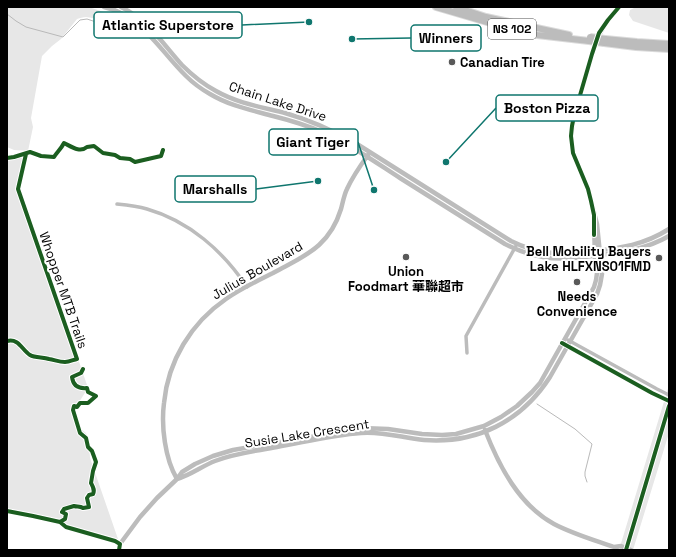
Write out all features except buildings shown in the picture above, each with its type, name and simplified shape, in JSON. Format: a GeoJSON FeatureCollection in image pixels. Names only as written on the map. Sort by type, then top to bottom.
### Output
{"type":"FeatureCollection","features":[{"type":"Feature","properties":{"kind":"highway","name":"NS 102"},"geometry":{"type":"LineString","coordinates":[[436,7],[537,35],[590,39]]}},
{"type":"Feature","properties":{"kind":"highway","name":"NS 102"},"geometry":{"type":"LineString","coordinates":[[456,7],[486,16],[564,34],[636,47],[669,49]]}},
{"type":"Feature","properties":{"kind":"highway","name":"NS 102"},"geometry":{"type":"LineString","coordinates":[[604,41],[669,44]]}},
{"type":"Feature","properties":{"kind":"street","name":"Chain Lake Drive"},"geometry":{"type":"LineString","coordinates":[[104,7],[122,14],[135,22],[151,36],[185,75],[218,99],[240,108],[287,120],[322,132],[368,154]]}},
{"type":"Feature","properties":{"kind":"street","name":"Chain Lake Drive"},"geometry":{"type":"LineString","coordinates":[[121,7],[146,24],[185,67],[203,83],[216,91],[231,99],[246,104],[284,113],[312,122],[344,137],[500,241],[536,256],[569,259],[636,244],[669,229]]}},
{"type":"Feature","properties":{"kind":"street"},"geometry":{"type":"LineString","coordinates":[[598,253],[597,224],[588,189],[573,153],[571,136],[574,116],[597,39],[608,20],[619,7]]}},
{"type":"Feature","properties":{"kind":"street","name":"Julius Boulevard"},"geometry":{"type":"LineString","coordinates":[[177,479],[172,468],[164,435],[163,411],[165,393],[172,369],[182,347],[199,323],[221,302],[303,257],[324,239],[337,220],[346,191],[368,154]]}},
{"type":"Feature","properties":{"kind":"street"},"geometry":{"type":"LineString","coordinates":[[117,204],[136,206],[154,211],[187,226],[215,249],[247,287]]}},
{"type":"Feature","properties":{"kind":"street"},"geometry":{"type":"LineString","coordinates":[[584,251],[592,244],[594,235],[594,215]]}},
{"type":"Feature","properties":{"kind":"street"},"geometry":{"type":"LineString","coordinates":[[594,235],[598,253]]}},
{"type":"Feature","properties":{"kind":"street","name":"Chain Lake Drive"},"geometry":{"type":"LineString","coordinates":[[516,247],[546,252],[565,253],[584,251],[598,253],[630,251],[644,248],[669,236]]}},
{"type":"Feature","properties":{"kind":"street"},"geometry":{"type":"LineString","coordinates":[[467,353],[466,336],[516,247]]}},
{"type":"Feature","properties":{"kind":"street","name":"Susie Lake Crescent"},"geometry":{"type":"LineString","coordinates":[[120,544],[140,517],[182,472],[213,456],[233,450],[362,428],[388,429],[422,434],[456,434],[484,426],[511,411],[540,383],[594,287],[597,274],[598,253]]}},
{"type":"Feature","properties":{"kind":"street","name":"Susie Lake Crescent"},"geometry":{"type":"LineString","coordinates":[[177,479],[186,476],[216,460],[235,455],[334,437],[368,433],[442,441],[486,432],[507,421],[531,401],[544,386],[597,294],[602,274],[598,253]]}},
{"type":"Feature","properties":{"kind":"street"},"geometry":{"type":"LineString","coordinates":[[564,341],[652,393],[669,401]]}},
{"type":"Feature","properties":{"kind":"street"},"geometry":{"type":"LineString","coordinates":[[569,344],[669,395]]}},
{"type":"Feature","properties":{"kind":"street"},"geometry":{"type":"LineString","coordinates":[[484,426],[505,473],[522,498],[543,517],[568,531],[616,549],[621,546],[631,550]]}},
{"type":"Feature","properties":{"kind":"shaded area"},"geometry":{"type":"Polygon","coordinates":[[[7,7],[89,7],[115,16],[132,26],[127,33],[113,25],[96,19],[83,17],[77,19],[61,39],[42,56],[31,118],[33,127],[28,151],[14,150],[7,147],[7,7]]]}},
{"type":"Feature","properties":{"kind":"shaded area"},"geometry":{"type":"Polygon","coordinates":[[[636,7],[669,7],[669,33],[633,21],[629,15],[630,10],[636,7]]]}},
{"type":"Feature","properties":{"kind":"shaded area"},"geometry":{"type":"Polygon","coordinates":[[[28,152],[20,189],[40,249],[43,249],[43,256],[88,388],[74,410],[80,428],[86,433],[89,441],[90,458],[118,539],[7,511],[7,156],[28,152]]]}},
{"type":"Feature","properties":{"kind":"shaded area"},"geometry":{"type":"Polygon","coordinates":[[[669,385],[669,433],[633,550],[619,550],[669,385]]]}},
{"type":"Feature","properties":{"kind":"waterway"},"geometry":{"type":"LineString","coordinates":[[7,14],[26,27],[63,37],[80,20],[87,19],[126,32]]}},
{"type":"Feature","properties":{"kind":"waterway"},"geometry":{"type":"LineString","coordinates":[[537,404],[575,429],[592,444],[585,472],[587,482]]}},
{"type":"Feature","properties":{"kind":"cycle path"},"geometry":{"type":"LineString","coordinates":[[594,235],[594,215],[588,189],[573,153],[571,136],[572,126],[599,33],[619,7]]}},
{"type":"Feature","properties":{"kind":"cycle path"},"geometry":{"type":"LineString","coordinates":[[7,158],[30,152],[41,156],[54,157],[64,143],[73,148],[79,149],[94,146],[103,153],[130,159],[135,162],[161,156],[163,150]]}},
{"type":"Feature","properties":{"kind":"cycle path","name":"Whopper MTB Trails"},"geometry":{"type":"LineString","coordinates":[[7,341],[15,341],[27,353],[34,357],[47,358],[63,362],[77,359],[18,189],[26,154]]}},
{"type":"Feature","properties":{"kind":"cycle path"},"geometry":{"type":"LineString","coordinates":[[562,343],[669,401]]}},
{"type":"Feature","properties":{"kind":"cycle path"},"geometry":{"type":"LineString","coordinates":[[7,511],[60,522],[65,519],[66,514],[62,512],[64,509],[74,506],[83,508],[89,507],[87,498],[89,495],[94,493],[94,488],[91,483],[96,462],[92,451],[88,447],[86,438],[80,433],[73,410],[74,406],[77,407],[80,403],[88,403],[96,396],[88,392],[87,388],[76,386],[74,382],[72,377],[81,373],[83,369]]}},
{"type":"Feature","properties":{"kind":"cycle path"},"geometry":{"type":"LineString","coordinates":[[626,550],[669,406]]}},
{"type":"Feature","properties":{"kind":"cycle path"},"geometry":{"type":"LineString","coordinates":[[60,522],[66,527],[115,541],[120,544],[119,550]]}},
{"type":"Feature","properties":{"kind":"place","name":"Atlantic Superstore"},"geometry":{"type":"Point","coordinates":[309,22]}},
{"type":"Feature","properties":{"kind":"place","name":"Winners"},"geometry":{"type":"Point","coordinates":[352,39]}},
{"type":"Feature","properties":{"kind":"place","name":"Canadian Tire"},"geometry":{"type":"Point","coordinates":[452,62]}},
{"type":"Feature","properties":{"kind":"place","name":"Boston Pizza"},"geometry":{"type":"Point","coordinates":[446,162]}},
{"type":"Feature","properties":{"kind":"place","name":"Marshalls"},"geometry":{"type":"Point","coordinates":[318,181]}},
{"type":"Feature","properties":{"kind":"place","name":"Giant Tiger"},"geometry":{"type":"Point","coordinates":[374,190]}},
{"type":"Feature","properties":{"kind":"place","name":"Union Foodmart 華聯超市"},"geometry":{"type":"Point","coordinates":[406,257]}},
{"type":"Feature","properties":{"kind":"place","name":"Bell Mobility Bayers Lake HLFXNS01FMD"},"geometry":{"type":"Point","coordinates":[659,258]}},
{"type":"Feature","properties":{"kind":"place","name":"Needs Convenience"},"geometry":{"type":"Point","coordinates":[577,282]}}]}
